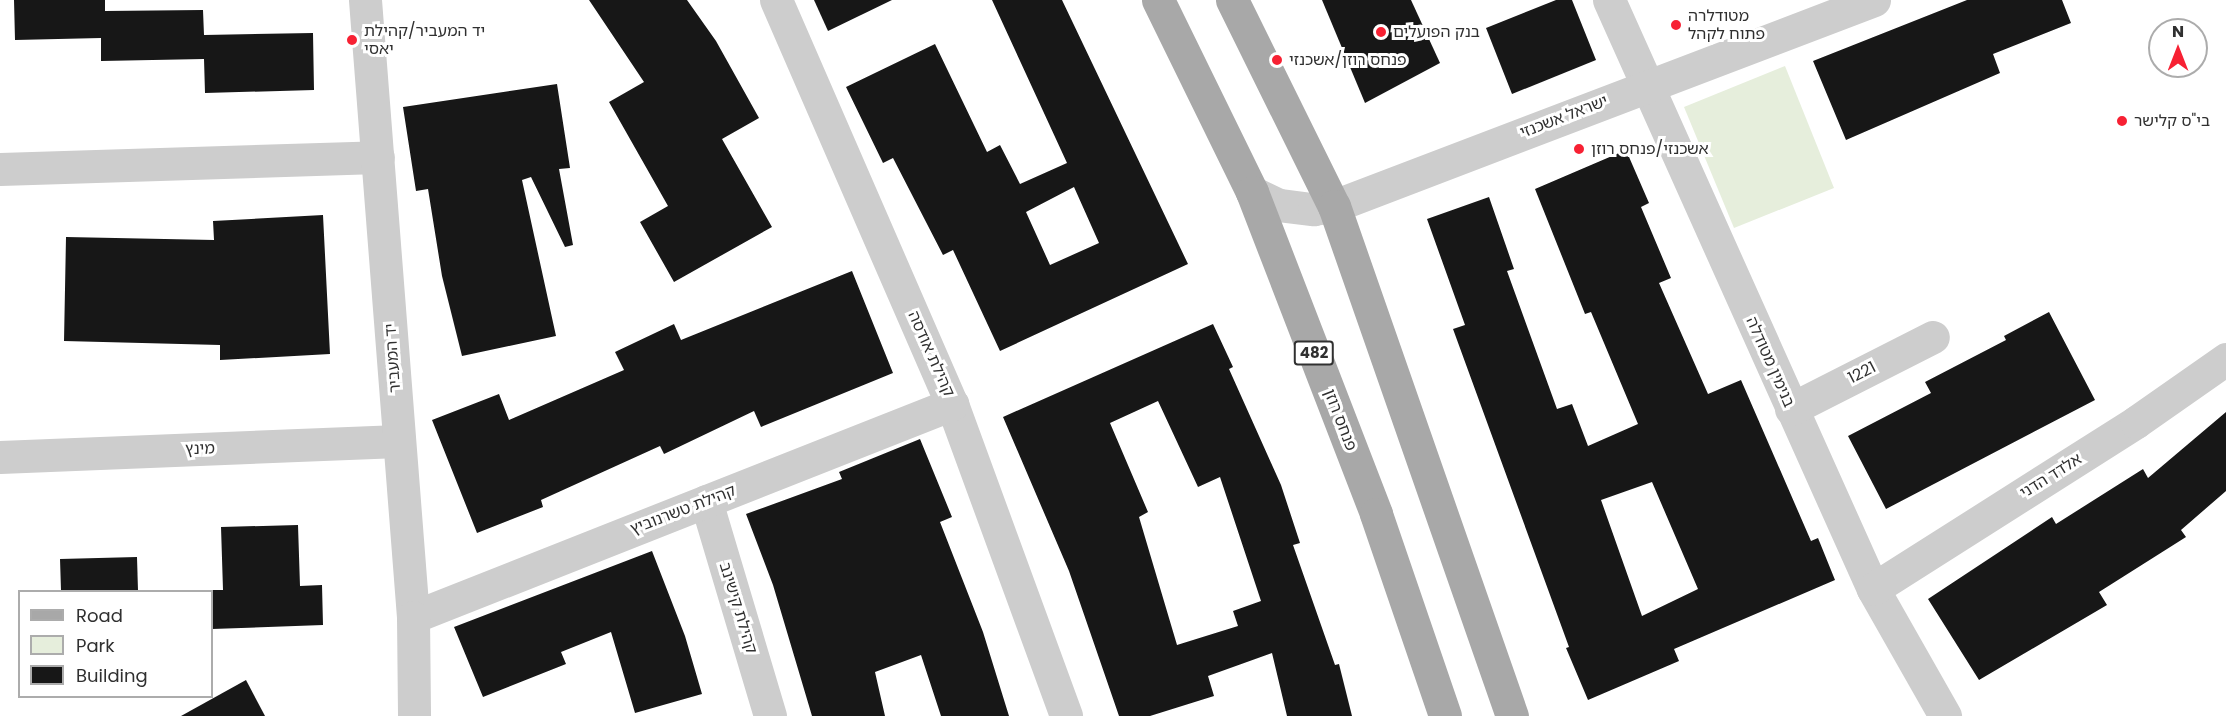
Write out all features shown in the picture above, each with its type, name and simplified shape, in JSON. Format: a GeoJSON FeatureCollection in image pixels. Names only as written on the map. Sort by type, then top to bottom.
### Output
{"type":"FeatureCollection","features":[{"type":"Feature","properties":{"kind":"main road","name":"פנחס רוזן"},"geometry":{"type":"LineString","coordinates":[[1158,0],[1252,192],[1376,514],[1444,716]]}},
{"type":"Feature","properties":{"kind":"main road"},"geometry":{"type":"LineString","coordinates":[[1232,0],[1334,206],[1512,716]]}},
{"type":"Feature","properties":{"kind":"street","name":"יד המעביר"},"geometry":{"type":"LineString","coordinates":[[365,0],[413,617],[414,716]]}},
{"type":"Feature","properties":{"kind":"street","name":"קהילת אודסה"},"geometry":{"type":"LineString","coordinates":[[776,0],[952,404],[1066,716]]}},
{"type":"Feature","properties":{"kind":"street","name":"בנימין מטודלה"},"geometry":{"type":"LineString","coordinates":[[1609,0],[1645,86],[1873,589],[1945,716]]}},
{"type":"Feature","properties":{"kind":"street","name":"ישראל אשכנזי"},"geometry":{"type":"LineString","coordinates":[[1252,192],[1279,204],[1314,209],[1334,206],[1874,0]]}},
{"type":"Feature","properties":{"kind":"street"},"geometry":{"type":"LineString","coordinates":[[0,169],[378,157]]}},
{"type":"Feature","properties":{"kind":"street","name":"1221"},"geometry":{"type":"LineString","coordinates":[[1791,409],[1933,337]]}},
{"type":"Feature","properties":{"kind":"street","name":"אלדד הדני"},"geometry":{"type":"LineString","coordinates":[[1873,589],[2136,423],[2226,359]]}},
{"type":"Feature","properties":{"kind":"street","name":"קהילת טשרנוביץ"},"geometry":{"type":"LineString","coordinates":[[413,617],[952,404]]}},
{"type":"Feature","properties":{"kind":"street","name":"מינץ"},"geometry":{"type":"LineString","coordinates":[[0,457],[399,441]]}},
{"type":"Feature","properties":{"kind":"street","name":"קהילת קישינב"},"geometry":{"type":"LineString","coordinates":[[706,501],[770,716]]}},
{"type":"Feature","properties":{"kind":"green space"},"geometry":{"type":"Polygon","coordinates":[[[1785,66],[1834,188],[1734,228],[1684,107],[1785,66]]]}},
{"type":"Feature","properties":{"kind":"building"},"geometry":{"type":"Polygon","coordinates":[[[14,0],[105,0],[105,11],[203,10],[204,35],[313,33],[314,90],[205,93],[204,59],[101,61],[101,38],[15,40],[14,0]]]}},
{"type":"Feature","properties":{"kind":"building"},"geometry":{"type":"Polygon","coordinates":[[[589,0],[687,0],[716,41],[759,118],[722,139],[772,227],[674,282],[640,222],[668,206],[609,102],[644,82],[589,0]]]}},
{"type":"Feature","properties":{"kind":"building"},"geometry":{"type":"Polygon","coordinates":[[[814,0],[892,0],[828,31],[814,0]]]}},
{"type":"Feature","properties":{"kind":"building"},"geometry":{"type":"Polygon","coordinates":[[[992,0],[1062,0],[1188,264],[1000,351],[953,250],[943,255],[893,158],[883,163],[846,87],[935,44],[987,152],[1000,145],[1020,184],[1067,163],[992,0]],[[1074,187],[1026,212],[1050,265],[1099,243],[1074,187]]]}},
{"type":"Feature","properties":{"kind":"building","name":"בנק הפועלים"},"geometry":{"type":"Polygon","coordinates":[[[1322,0],[1411,0],[1440,63],[1365,103],[1322,0]]]}},
{"type":"Feature","properties":{"kind":"building"},"geometry":{"type":"Polygon","coordinates":[[[1556,0],[1572,0],[1596,60],[1512,94],[1486,28],[1556,0]]]}},
{"type":"Feature","properties":{"kind":"building"},"geometry":{"type":"Polygon","coordinates":[[[1967,0],[2062,0],[2071,23],[1993,54],[2000,73],[1846,140],[1813,61],[1967,0]]]}},
{"type":"Feature","properties":{"kind":"building"},"geometry":{"type":"Polygon","coordinates":[[[557,84],[570,168],[559,169],[573,245],[565,247],[531,177],[522,180],[556,336],[462,356],[442,276],[428,189],[416,191],[403,107],[557,84]]]}},
{"type":"Feature","properties":{"kind":"building"},"geometry":{"type":"Polygon","coordinates":[[[1626,150],[1649,203],[1641,207],[1671,278],[1659,283],[1708,394],[1741,380],[1811,541],[1818,538],[1835,580],[1674,649],[1679,661],[1588,700],[1566,648],[1569,647],[1453,329],[1465,325],[1427,219],[1489,197],[1514,269],[1507,271],[1557,409],[1572,404],[1588,446],[1638,424],[1591,312],[1585,314],[1535,189],[1626,150]],[[1652,482],[1601,500],[1642,616],[1698,589],[1652,482]]]}},
{"type":"Feature","properties":{"kind":"building"},"geometry":{"type":"Polygon","coordinates":[[[323,215],[330,354],[220,360],[220,345],[64,341],[66,237],[214,240],[213,221],[323,215]]]}},
{"type":"Feature","properties":{"kind":"building"},"geometry":{"type":"Polygon","coordinates":[[[852,271],[893,373],[761,427],[754,411],[664,454],[660,446],[541,500],[543,507],[477,533],[432,420],[499,394],[509,420],[624,370],[615,352],[674,324],[681,340],[852,271]]]}},
{"type":"Feature","properties":{"kind":"building"},"geometry":{"type":"Polygon","coordinates":[[[2049,312],[2095,400],[1886,509],[1848,436],[1931,393],[1925,382],[2006,340],[2004,336],[2049,312]]]}},
{"type":"Feature","properties":{"kind":"building"},"geometry":{"type":"Polygon","coordinates":[[[1213,324],[1233,367],[1229,369],[1281,485],[1300,543],[1293,545],[1335,665],[1339,664],[1352,716],[1287,716],[1272,653],[1208,676],[1214,696],[1150,716],[1119,716],[1069,571],[1003,417],[1213,324]],[[1158,401],[1110,423],[1148,512],[1139,517],[1177,645],[1238,626],[1233,611],[1261,601],[1220,477],[1198,487],[1158,401]]]}},
{"type":"Feature","properties":{"kind":"building"},"geometry":{"type":"Polygon","coordinates":[[[2226,412],[2226,491],[2181,530],[2186,537],[2099,592],[2107,605],[1979,680],[1928,599],[2052,517],[2056,524],[2143,469],[2148,478],[2226,412]]]}},
{"type":"Feature","properties":{"kind":"building"},"geometry":{"type":"Polygon","coordinates":[[[920,439],[952,517],[940,522],[983,632],[1009,716],[941,716],[921,655],[875,672],[885,716],[812,716],[773,585],[746,514],[842,479],[839,472],[920,439]]]}},
{"type":"Feature","properties":{"kind":"building"},"geometry":{"type":"Polygon","coordinates":[[[298,525],[300,586],[322,585],[323,625],[213,629],[213,590],[223,590],[221,527],[298,525]]]}},
{"type":"Feature","properties":{"kind":"building"},"geometry":{"type":"Polygon","coordinates":[[[652,551],[685,636],[702,694],[635,713],[611,632],[561,652],[566,664],[483,697],[454,627],[652,551]]]}},
{"type":"Feature","properties":{"kind":"building"},"geometry":{"type":"Polygon","coordinates":[[[137,557],[138,590],[61,590],[60,559],[137,557]]]}},
{"type":"Feature","properties":{"kind":"building"},"geometry":{"type":"Polygon","coordinates":[[[246,680],[265,716],[181,716],[246,680]]]}},
{"type":"Feature","properties":{"kind":"place","name":"מטודלרה פתוח לקהל"},"geometry":{"type":"Point","coordinates":[1676,25]}},
{"type":"Feature","properties":{"kind":"place","name":"בנק הפועלים"},"geometry":{"type":"Point","coordinates":[1381,32]}},
{"type":"Feature","properties":{"kind":"place","name":"יד המעביר/קהילת יאסי"},"geometry":{"type":"Point","coordinates":[352,40]}},
{"type":"Feature","properties":{"kind":"place","name":"פנחס רוזן/אשכנזי"},"geometry":{"type":"Point","coordinates":[1277,60]}},
{"type":"Feature","properties":{"kind":"place","name":"בי\"ס קלישר"},"geometry":{"type":"Point","coordinates":[2122,121]}},
{"type":"Feature","properties":{"kind":"place","name":"אשכנזי/פנחס רוזן"},"geometry":{"type":"Point","coordinates":[1579,149]}}]}
